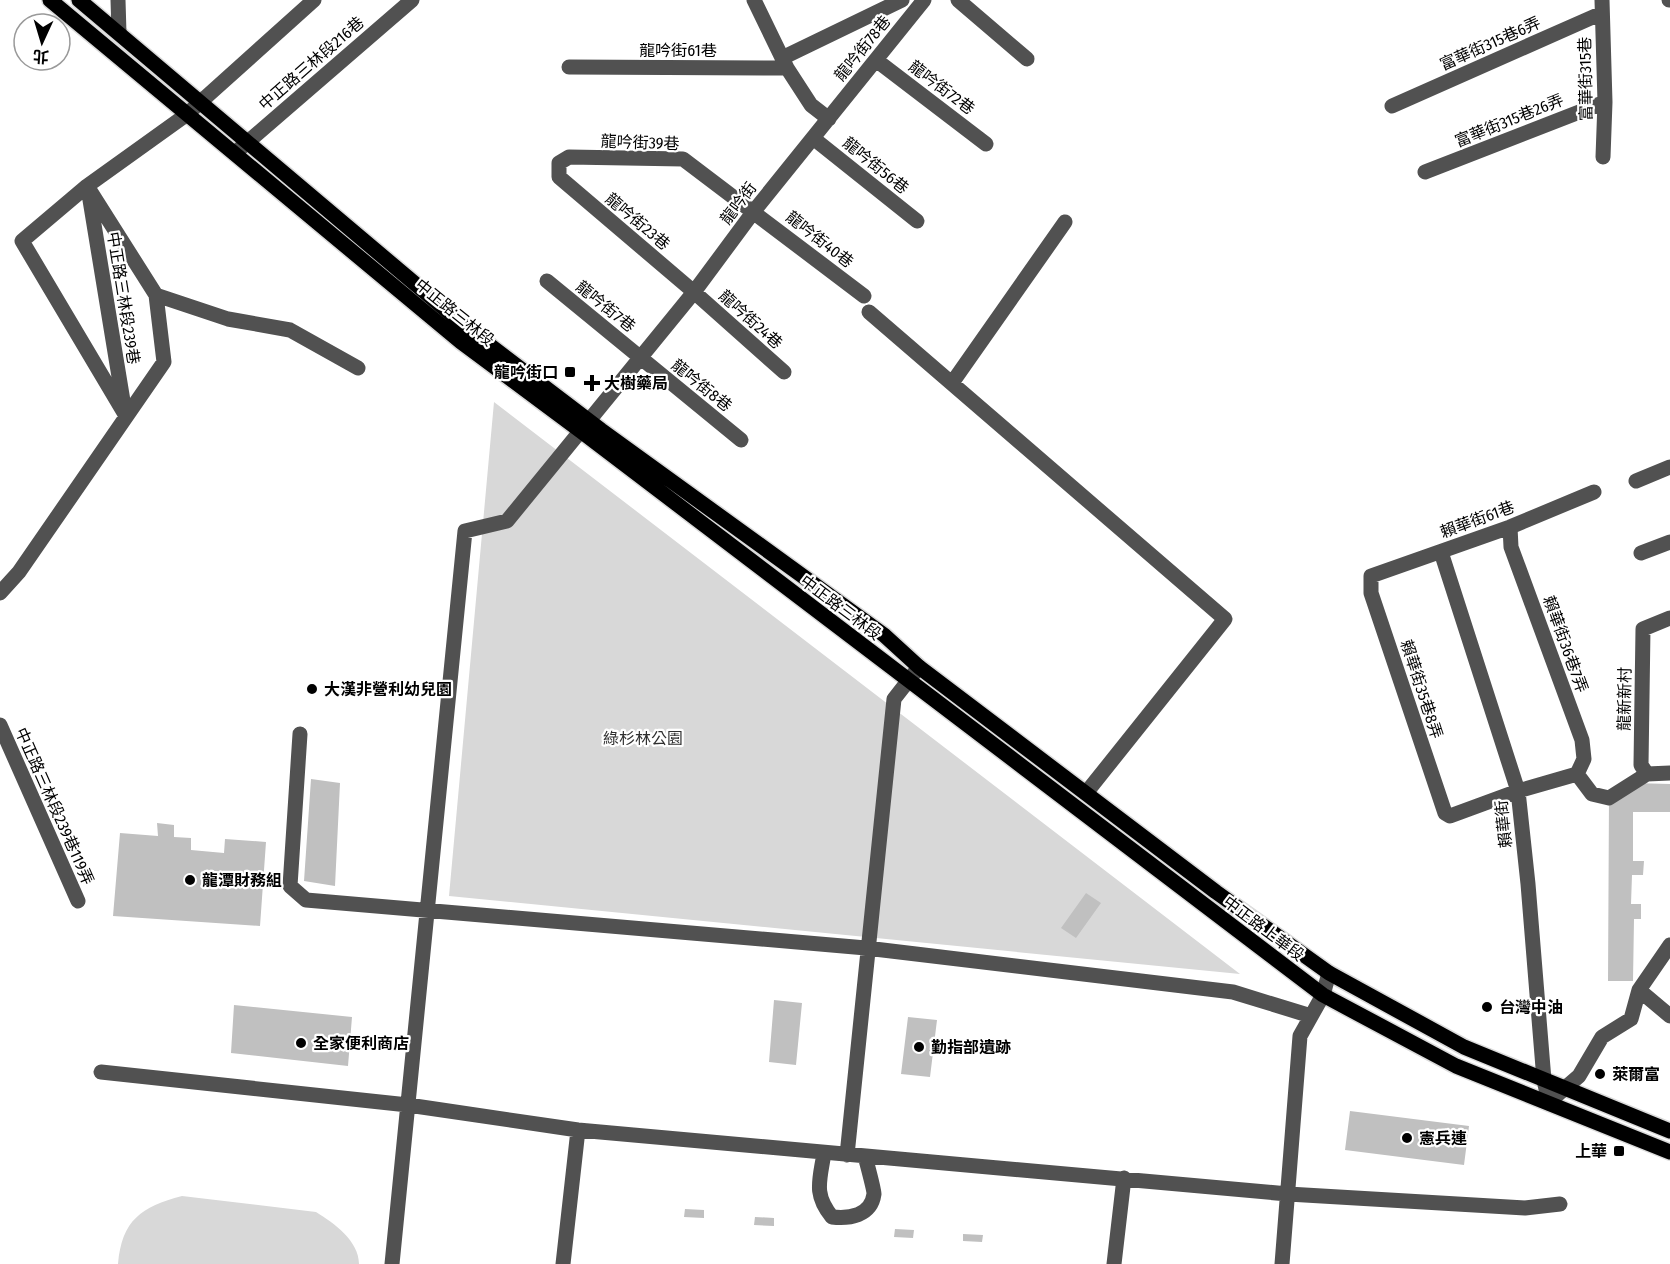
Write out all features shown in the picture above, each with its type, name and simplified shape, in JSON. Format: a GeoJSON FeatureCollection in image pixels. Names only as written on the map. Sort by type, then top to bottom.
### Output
{"type":"FeatureCollection","features":[{"type":"Feature","properties":{"kind":"main road","name":"中正路三林段"},"geometry":{"type":"LineString","coordinates":[[50,0],[461,342],[884,635]]}},
{"type":"Feature","properties":{"kind":"main road","name":"中正路三林段"},"geometry":{"type":"LineString","coordinates":[[79,0],[586,427],[879,658]]}},
{"type":"Feature","properties":{"kind":"main road","name":"中正路上華段"},"geometry":{"type":"LineString","coordinates":[[884,635],[919,667],[1216,892],[1329,973],[1464,1047],[1670,1131]]}},
{"type":"Feature","properties":{"kind":"main road","name":"中正路上華段"},"geometry":{"type":"LineString","coordinates":[[879,658],[1323,995],[1456,1066],[1670,1152]]}},
{"type":"Feature","properties":{"kind":"street"},"geometry":{"type":"LineString","coordinates":[[118,0],[119,33]]}},
{"type":"Feature","properties":{"kind":"street"},"geometry":{"type":"LineString","coordinates":[[126,416],[22,241],[87,186],[186,115],[314,0]]}},
{"type":"Feature","properties":{"kind":"street","name":"中正路三林段216巷"},"geometry":{"type":"LineString","coordinates":[[235,153],[412,0]]}},
{"type":"Feature","properties":{"kind":"street"},"geometry":{"type":"LineString","coordinates":[[754,0],[785,63],[811,105],[829,119]]}},
{"type":"Feature","properties":{"kind":"street"},"geometry":{"type":"LineString","coordinates":[[785,63],[902,0]]}},
{"type":"Feature","properties":{"kind":"street","name":"龍吟街78巷"},"geometry":{"type":"LineString","coordinates":[[829,119],[924,0]]}},
{"type":"Feature","properties":{"kind":"street"},"geometry":{"type":"LineString","coordinates":[[958,0],[1027,59]]}},
{"type":"Feature","properties":{"kind":"street","name":"富華街315巷"},"geometry":{"type":"LineString","coordinates":[[1602,7],[1605,102],[1603,157]]}},
{"type":"Feature","properties":{"kind":"street","name":"富華街315巷6弄"},"geometry":{"type":"LineString","coordinates":[[1392,106],[1602,7]]}},
{"type":"Feature","properties":{"kind":"street","name":"龍吟街72巷"},"geometry":{"type":"LineString","coordinates":[[876,60],[986,144]]}},
{"type":"Feature","properties":{"kind":"street","name":"龍吟街61巷"},"geometry":{"type":"LineString","coordinates":[[568,68],[785,63]]}},
{"type":"Feature","properties":{"kind":"street","name":"富華街315巷26弄"},"geometry":{"type":"LineString","coordinates":[[1425,172],[1605,102]]}},
{"type":"Feature","properties":{"kind":"street","name":"龍吟街"},"geometry":{"type":"LineString","coordinates":[[426,911],[465,531],[507,521],[586,427],[694,292],[754,211],[829,119]]}},
{"type":"Feature","properties":{"kind":"street","name":"龍吟街56巷"},"geometry":{"type":"LineString","coordinates":[[813,138],[917,221]]}},
{"type":"Feature","properties":{"kind":"street","name":"龍吟街39巷"},"geometry":{"type":"LineString","coordinates":[[559,177],[559,164],[569,158],[683,159],[754,211]]}},
{"type":"Feature","properties":{"kind":"street","name":"龍吟街23巷"},"geometry":{"type":"LineString","coordinates":[[559,177],[694,292]]}},
{"type":"Feature","properties":{"kind":"street","name":"中正路三林段239巷"},"geometry":{"type":"LineString","coordinates":[[0,593],[19,573],[164,362],[156,295],[87,186]]}},
{"type":"Feature","properties":{"kind":"street","name":"中正路三林段239巷"},"geometry":{"type":"LineString","coordinates":[[87,186],[126,416]]}},
{"type":"Feature","properties":{"kind":"street","name":"龍吟街40巷"},"geometry":{"type":"LineString","coordinates":[[754,211],[864,296]]}},
{"type":"Feature","properties":{"kind":"street"},"geometry":{"type":"LineString","coordinates":[[952,383],[1065,222]]}},
{"type":"Feature","properties":{"kind":"street","name":"龍吟街7巷"},"geometry":{"type":"LineString","coordinates":[[548,281],[641,358]]}},
{"type":"Feature","properties":{"kind":"street","name":"龍吟街24巷"},"geometry":{"type":"LineString","coordinates":[[694,292],[784,372]]}},
{"type":"Feature","properties":{"kind":"street"},"geometry":{"type":"LineString","coordinates":[[156,295],[228,319],[290,330],[358,368]]}},
{"type":"Feature","properties":{"kind":"street"},"geometry":{"type":"LineString","coordinates":[[869,312],[1225,619],[1086,793]]}},
{"type":"Feature","properties":{"kind":"street","name":"龍吟街8巷"},"geometry":{"type":"LineString","coordinates":[[641,358],[741,440]]}},
{"type":"Feature","properties":{"kind":"street"},"geometry":{"type":"LineString","coordinates":[[1636,481],[1670,468]]}},
{"type":"Feature","properties":{"kind":"street","name":"賴華街61巷"},"geometry":{"type":"LineString","coordinates":[[1371,576],[1510,527],[1594,492]]}},
{"type":"Feature","properties":{"kind":"street","name":"賴華街36巷7弄"},"geometry":{"type":"LineString","coordinates":[[1510,527],[1510,547],[1582,740],[1584,759],[1577,774]]}},
{"type":"Feature","properties":{"kind":"street"},"geometry":{"type":"LineString","coordinates":[[1641,553],[1670,542]]}},
{"type":"Feature","properties":{"kind":"street","name":"賴華街"},"geometry":{"type":"LineString","coordinates":[[1441,552],[1518,791],[1548,1104]]}},
{"type":"Feature","properties":{"kind":"street","name":"賴華街35巷8弄"},"geometry":{"type":"LineString","coordinates":[[1371,576],[1371,593],[1445,813],[1450,816],[1518,791]]}},
{"type":"Feature","properties":{"kind":"street","name":"龍新新村"},"geometry":{"type":"LineString","coordinates":[[1647,774],[1641,765],[1643,629],[1670,618]]}},
{"type":"Feature","properties":{"kind":"street"},"geometry":{"type":"LineString","coordinates":[[847,1155],[866,948],[894,699],[919,667]]}},
{"type":"Feature","properties":{"kind":"street","name":"中正路三林段239巷119弄"},"geometry":{"type":"LineString","coordinates":[[0,725],[78,901]]}},
{"type":"Feature","properties":{"kind":"street"},"geometry":{"type":"LineString","coordinates":[[300,734],[290,886],[306,900],[866,948],[1233,992],[1311,1016]]}},
{"type":"Feature","properties":{"kind":"street"},"geometry":{"type":"LineString","coordinates":[[1518,791],[1577,774],[1592,794],[1609,798],[1647,774],[1670,773]]}},
{"type":"Feature","properties":{"kind":"street"},"geometry":{"type":"LineString","coordinates":[[392,1264],[426,911]]}},
{"type":"Feature","properties":{"kind":"street"},"geometry":{"type":"LineString","coordinates":[[1548,1104],[1579,1076],[1602,1037],[1631,1019],[1639,990],[1670,945]]}},
{"type":"Feature","properties":{"kind":"street"},"geometry":{"type":"LineString","coordinates":[[1281,1264],[1300,1036],[1323,995],[1329,973]]}},
{"type":"Feature","properties":{"kind":"street"},"geometry":{"type":"LineString","coordinates":[[1639,990],[1670,1017]]}},
{"type":"Feature","properties":{"kind":"street"},"geometry":{"type":"LineString","coordinates":[[101,1071],[408,1105],[579,1130],[824,1153],[1288,1194],[1525,1208],[1560,1204]]}},
{"type":"Feature","properties":{"kind":"street"},"geometry":{"type":"LineString","coordinates":[[563,1264],[579,1130]]}},
{"type":"Feature","properties":{"kind":"street"},"geometry":{"type":"LineString","coordinates":[[824,1153],[818,1190],[823,1206],[832,1217],[845,1218],[859,1216],[868,1206],[874,1193],[865,1156]]}},
{"type":"Feature","properties":{"kind":"street"},"geometry":{"type":"LineString","coordinates":[[1114,1264],[1124,1178]]}},
{"type":"Feature","properties":{"kind":"green space","name":"綠杉林公園"},"geometry":{"type":"Polygon","coordinates":[[[494,402],[1240,974],[449,896],[494,402]]]}},
{"type":"Feature","properties":{"kind":"green space"},"geometry":{"type":"Polygon","coordinates":[[[182,1196],[316,1212],[338,1227],[350,1240],[358,1256],[359,1264],[118,1264],[124,1236],[136,1218],[155,1205],[182,1196]]]}},
{"type":"Feature","properties":{"kind":"building"},"geometry":{"type":"Polygon","coordinates":[[[311,779],[340,783],[335,886],[304,881],[311,779]]]}},
{"type":"Feature","properties":{"kind":"building"},"geometry":{"type":"Polygon","coordinates":[[[1633,783],[1670,784],[1670,812],[1633,812],[1633,861],[1644,861],[1643,875],[1632,875],[1631,904],[1641,904],[1641,919],[1634,919],[1633,981],[1608,981],[1609,796],[1633,783]]]}},
{"type":"Feature","properties":{"kind":"building","name":"龍潭財務組"},"geometry":{"type":"Polygon","coordinates":[[[157,823],[174,825],[174,837],[191,838],[191,850],[224,853],[225,839],[266,842],[260,926],[113,916],[120,833],[158,836],[157,823]]]}},
{"type":"Feature","properties":{"kind":"building"},"geometry":{"type":"Polygon","coordinates":[[[1086,893],[1101,903],[1076,938],[1061,928],[1086,893]]]}},
{"type":"Feature","properties":{"kind":"building"},"geometry":{"type":"Polygon","coordinates":[[[774,1000],[802,1003],[796,1065],[769,1062],[774,1000]]]}},
{"type":"Feature","properties":{"kind":"building"},"geometry":{"type":"Polygon","coordinates":[[[234,1005],[352,1017],[348,1066],[231,1053],[234,1005]]]}},
{"type":"Feature","properties":{"kind":"building","name":"勤指部遺跡"},"geometry":{"type":"Polygon","coordinates":[[[908,1017],[937,1020],[930,1077],[901,1074],[908,1017]]]}},
{"type":"Feature","properties":{"kind":"building","name":"憲兵連"},"geometry":{"type":"Polygon","coordinates":[[[1350,1111],[1469,1126],[1464,1165],[1345,1150],[1350,1111]]]}},
{"type":"Feature","properties":{"kind":"building"},"geometry":{"type":"Polygon","coordinates":[[[685,1209],[704,1210],[704,1218],[684,1217],[685,1209]]]}},
{"type":"Feature","properties":{"kind":"building"},"geometry":{"type":"Polygon","coordinates":[[[755,1217],[774,1218],[774,1226],[754,1225],[755,1217]]]}},
{"type":"Feature","properties":{"kind":"building"},"geometry":{"type":"Polygon","coordinates":[[[895,1229],[914,1230],[913,1238],[894,1237],[895,1229]]]}},
{"type":"Feature","properties":{"kind":"building"},"geometry":{"type":"Polygon","coordinates":[[[963,1234],[983,1235],[982,1242],[963,1241],[963,1234]]]}},
{"type":"Feature","properties":{"kind":"place","name":"龍吟街口"},"geometry":{"type":"Point","coordinates":[570,372]}},
{"type":"Feature","properties":{"kind":"place","name":"大樹藥局"},"geometry":{"type":"Point","coordinates":[592,383]}},
{"type":"Feature","properties":{"kind":"place","name":"大漢非營利幼兒園"},"geometry":{"type":"Point","coordinates":[312,689]}},
{"type":"Feature","properties":{"kind":"place","name":"龍潭財務組"},"geometry":{"type":"Point","coordinates":[190,880]}},
{"type":"Feature","properties":{"kind":"place","name":"台灣中油"},"geometry":{"type":"Point","coordinates":[1487,1007]}},
{"type":"Feature","properties":{"kind":"place","name":"全家便利商店"},"geometry":{"type":"Point","coordinates":[301,1043]}},
{"type":"Feature","properties":{"kind":"place","name":"勤指部遺跡"},"geometry":{"type":"Point","coordinates":[919,1047]}},
{"type":"Feature","properties":{"kind":"place","name":"萊爾富"},"geometry":{"type":"Point","coordinates":[1600,1074]}},
{"type":"Feature","properties":{"kind":"place","name":"憲兵連"},"geometry":{"type":"Point","coordinates":[1407,1138]}},
{"type":"Feature","properties":{"kind":"place","name":"上華"},"geometry":{"type":"Point","coordinates":[1619,1151]}}]}
